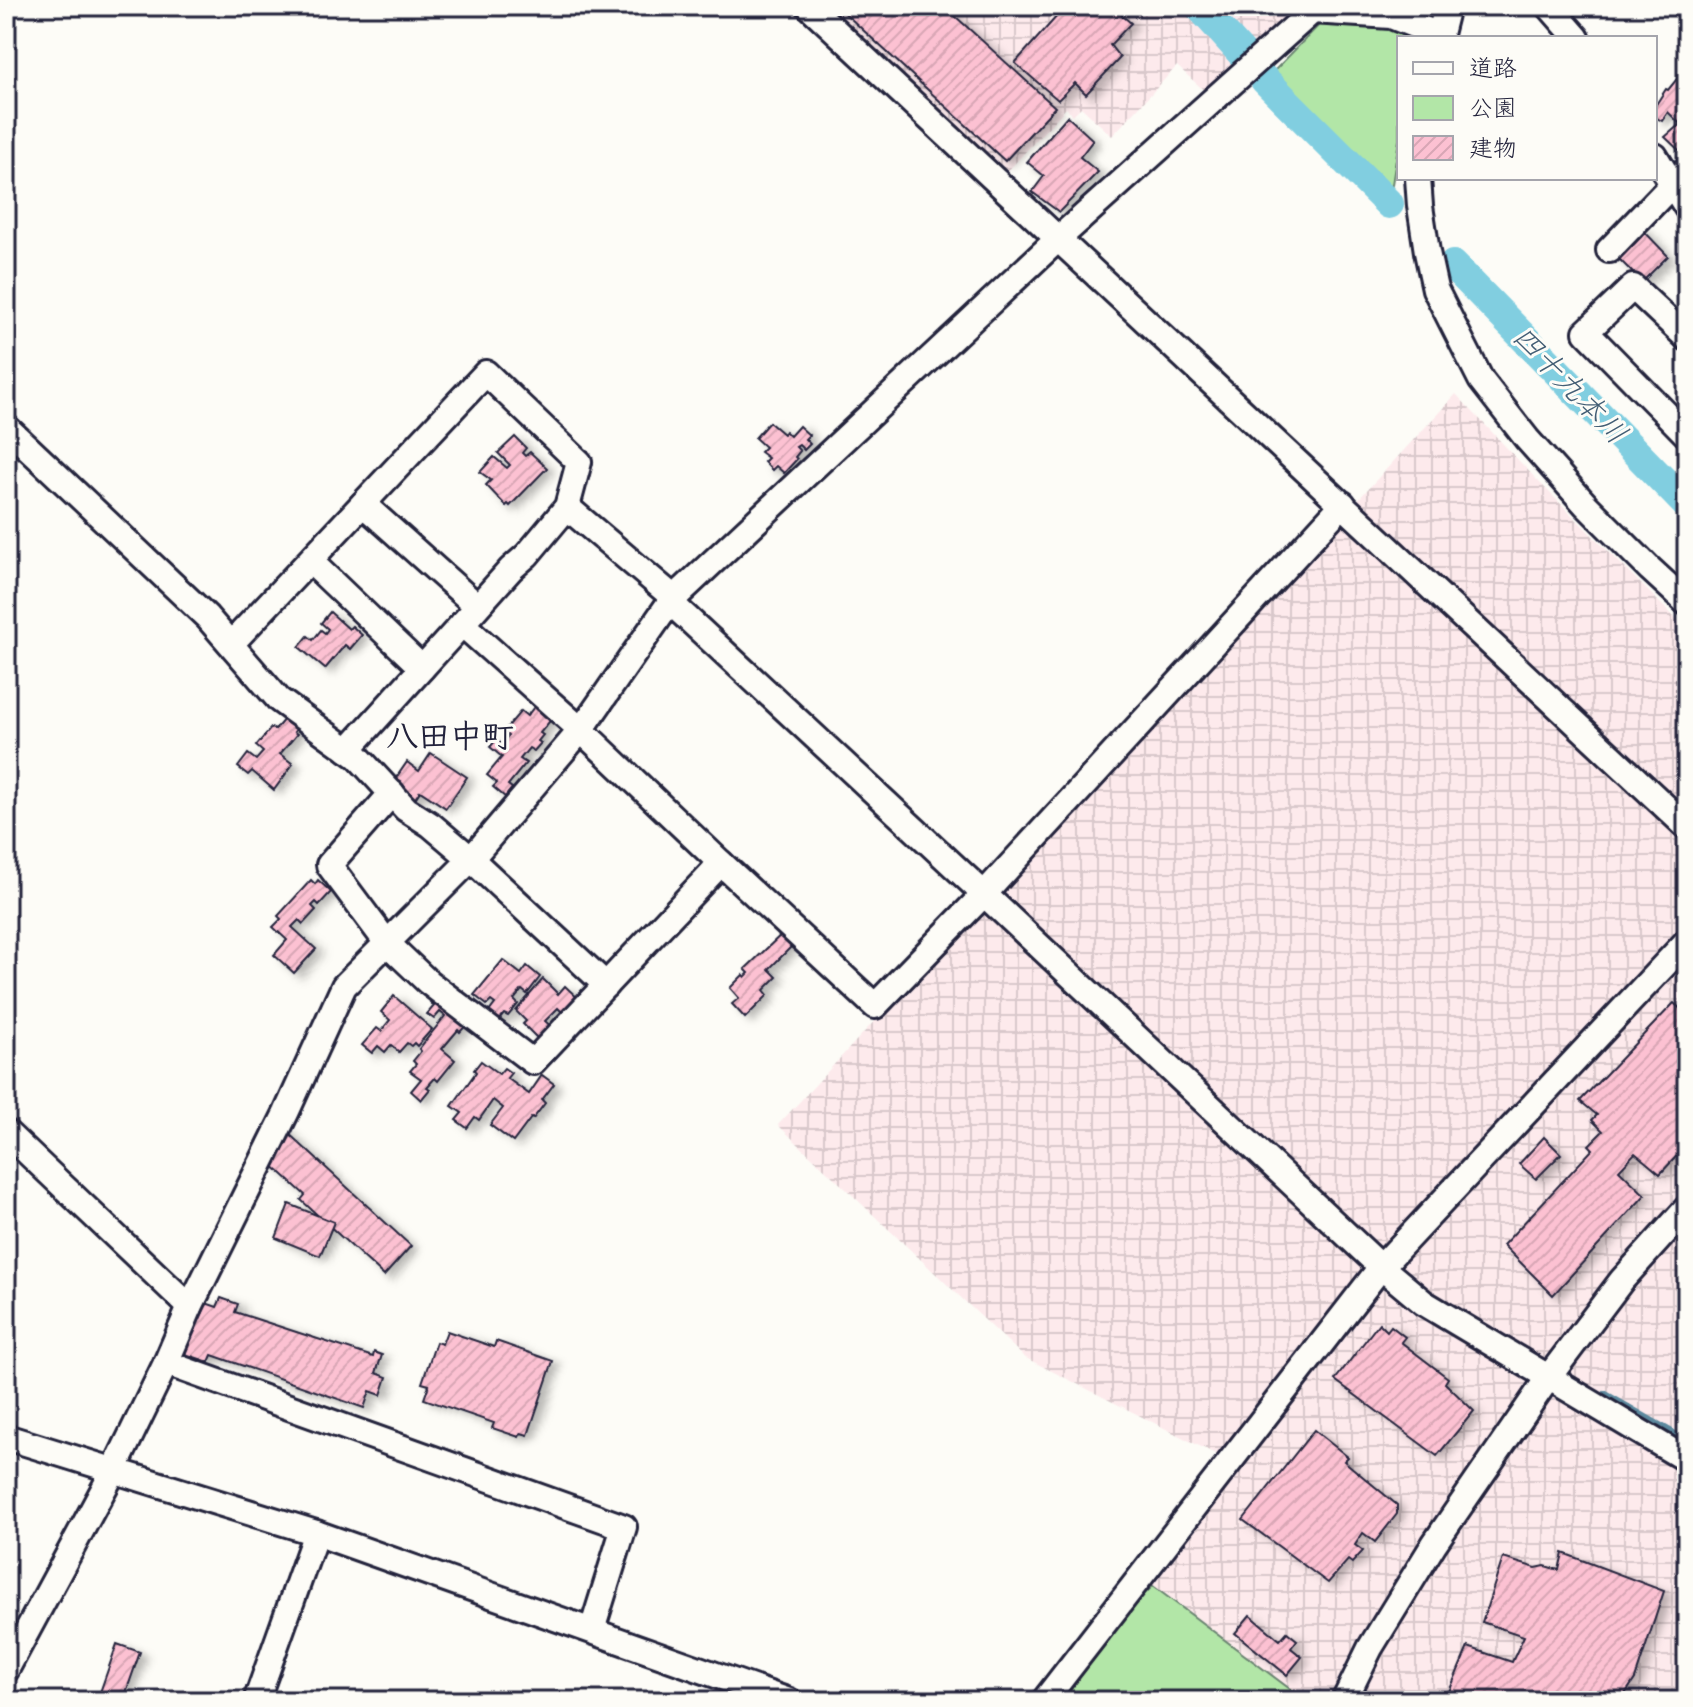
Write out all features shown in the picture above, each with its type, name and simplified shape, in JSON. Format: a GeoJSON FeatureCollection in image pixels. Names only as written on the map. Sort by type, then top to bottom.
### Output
{"type":"FeatureCollection","features":[{"type":"Feature","properties":{"kind":"street"},"geometry":{"type":"LineString","coordinates":[[809,6],[1687,827]]}},
{"type":"Feature","properties":{"kind":"street"},"geometry":{"type":"LineString","coordinates":[[1439,36],[1447,6]]}},
{"type":"Feature","properties":{"kind":"street"},"geometry":{"type":"LineString","coordinates":[[1549,6],[1575,36]]}},
{"type":"Feature","properties":{"kind":"street"},"geometry":{"type":"LineString","coordinates":[[6,1670],[114,1470],[344,986],[471,859],[581,730],[672,600],[1059,238],[1315,9],[1391,16],[1437,36]]}},
{"type":"Feature","properties":{"kind":"street"},"geometry":{"type":"LineString","coordinates":[[1657,158],[1680,177],[1687,208]]}},
{"type":"Feature","properties":{"kind":"street"},"geometry":{"type":"LineString","coordinates":[[1609,250],[1680,177]]}},
{"type":"Feature","properties":{"kind":"street"},"geometry":{"type":"LineString","coordinates":[[1418,180],[1435,289],[1481,380],[1527,439],[1586,505],[1687,603]]}},
{"type":"Feature","properties":{"kind":"street"},"geometry":{"type":"LineString","coordinates":[[1687,338],[1633,287],[1586,332],[1687,435]]}},
{"type":"Feature","properties":{"kind":"street"},"geometry":{"type":"LineString","coordinates":[[231,644],[486,373],[579,462],[567,507],[527,555],[348,750]]}},
{"type":"Feature","properties":{"kind":"street"},"geometry":{"type":"LineString","coordinates":[[6,427],[207,617],[279,700],[358,757],[406,809],[431,825],[471,859],[606,985]]}},
{"type":"Feature","properties":{"kind":"street"},"geometry":{"type":"LineString","coordinates":[[363,504],[581,730],[875,1006],[984,894],[1343,504]]}},
{"type":"Feature","properties":{"kind":"street"},"geometry":{"type":"LineString","coordinates":[[567,507],[672,600],[1381,1267],[1424,1303],[1687,1460]]}},
{"type":"Feature","properties":{"kind":"street"},"geometry":{"type":"LineString","coordinates":[[310,561],[422,668]]}},
{"type":"Feature","properties":{"kind":"street"},"geometry":{"type":"LineString","coordinates":[[392,793],[329,865],[387,943],[428,982],[533,1062],[721,863]]}},
{"type":"Feature","properties":{"kind":"street"},"geometry":{"type":"LineString","coordinates":[[1044,1701],[1381,1267],[1687,941]]}},
{"type":"Feature","properties":{"kind":"street"},"geometry":{"type":"LineString","coordinates":[[6,1132],[190,1307]]}},
{"type":"Feature","properties":{"kind":"street"},"geometry":{"type":"LineString","coordinates":[[1344,1701],[1370,1648],[1434,1544],[1548,1378],[1622,1280],[1687,1208]]}},
{"type":"Feature","properties":{"kind":"street"},"geometry":{"type":"LineString","coordinates":[[166,1363],[624,1527],[592,1630]]}},
{"type":"Feature","properties":{"kind":"street"},"geometry":{"type":"LineString","coordinates":[[6,1437],[316,1533],[789,1701]]}},
{"type":"Feature","properties":{"kind":"street"},"geometry":{"type":"LineString","coordinates":[[256,1701],[316,1533]]}},
{"type":"Feature","properties":{"kind":"shaded area"},"geometry":{"type":"Polygon","coordinates":[[[824,6],[1303,6],[1207,93],[1177,66],[1112,136],[1081,107],[1073,115],[1066,108],[1005,174],[824,6]]]}},
{"type":"Feature","properties":{"kind":"shaded area"},"geometry":{"type":"Polygon","coordinates":[[[1456,394],[1687,630],[1687,1701],[1056,1701],[1239,1466],[1024,1357],[778,1125],[1456,394]]]}},
{"type":"Feature","properties":{"kind":"green space"},"geometry":{"type":"Polygon","coordinates":[[[1322,22],[1384,25],[1410,36],[1397,36],[1397,153],[1390,197],[1274,71],[1322,22]]]}},
{"type":"Feature","properties":{"kind":"green space"},"geometry":{"type":"Polygon","coordinates":[[[1153,1586],[1306,1701],[1062,1701],[1139,1599],[1153,1586]]]}},
{"type":"Feature","properties":{"kind":"building"},"geometry":{"type":"Polygon","coordinates":[[[837,6],[944,6],[1055,107],[1005,161],[837,6]]]}},
{"type":"Feature","properties":{"kind":"building"},"geometry":{"type":"Polygon","coordinates":[[[1066,6],[1111,6],[1131,23],[1110,45],[1120,58],[1086,94],[1075,83],[1058,100],[1015,63],[1066,6]]]}},
{"type":"Feature","properties":{"kind":"building"},"geometry":{"type":"Polygon","coordinates":[[[1687,70],[1686,157],[1665,137],[1680,124],[1668,112],[1662,121],[1657,118],[1657,103],[1687,70]]]}},
{"type":"Feature","properties":{"kind":"building"},"geometry":{"type":"Polygon","coordinates":[[[1067,116],[1093,140],[1080,157],[1098,172],[1059,212],[1032,192],[1044,176],[1027,162],[1067,116]]]}},
{"type":"Feature","properties":{"kind":"building"},"geometry":{"type":"Polygon","coordinates":[[[1641,228],[1668,256],[1642,282],[1614,254],[1641,228]]]}},
{"type":"Feature","properties":{"kind":"building"},"geometry":{"type":"Polygon","coordinates":[[[769,422],[783,434],[785,431],[790,436],[799,426],[809,435],[805,439],[810,444],[804,450],[799,445],[796,447],[800,451],[795,457],[797,459],[784,473],[776,466],[772,470],[764,462],[768,458],[760,452],[765,447],[755,438],[769,422]]]}},
{"type":"Feature","properties":{"kind":"building"},"geometry":{"type":"Polygon","coordinates":[[[515,437],[526,448],[522,453],[525,456],[530,452],[547,468],[510,506],[506,506],[486,485],[491,480],[480,472],[494,457],[507,468],[510,465],[498,453],[515,437]]]}},
{"type":"Feature","properties":{"kind":"building"},"geometry":{"type":"Polygon","coordinates":[[[330,612],[349,629],[352,626],[362,635],[350,649],[345,645],[325,669],[299,647],[308,636],[313,640],[321,630],[325,633],[328,629],[321,623],[330,612]]]}},
{"type":"Feature","properties":{"kind":"building"},"geometry":{"type":"Polygon","coordinates":[[[537,703],[554,716],[540,733],[543,735],[538,741],[541,743],[534,751],[529,748],[520,759],[526,763],[508,785],[512,788],[505,797],[493,787],[497,783],[487,775],[502,757],[490,747],[496,740],[502,744],[508,736],[503,732],[521,711],[527,716],[537,703]]]}},
{"type":"Feature","properties":{"kind":"building"},"geometry":{"type":"Polygon","coordinates":[[[289,713],[301,723],[294,732],[297,734],[280,754],[293,764],[274,790],[252,771],[248,775],[238,767],[248,754],[256,760],[263,752],[256,746],[289,713]]]}},
{"type":"Feature","properties":{"kind":"building"},"geometry":{"type":"Polygon","coordinates":[[[431,753],[467,777],[446,808],[420,791],[413,802],[406,797],[409,792],[398,785],[401,781],[396,778],[407,762],[419,771],[431,753]]]}},
{"type":"Feature","properties":{"kind":"building"},"geometry":{"type":"Polygon","coordinates":[[[311,880],[315,884],[318,880],[331,892],[319,905],[316,902],[312,906],[316,910],[303,924],[299,920],[292,927],[316,949],[294,973],[274,955],[287,940],[273,927],[281,919],[278,916],[311,880]]]}},
{"type":"Feature","properties":{"kind":"building"},"geometry":{"type":"Polygon","coordinates":[[[787,929],[797,941],[769,969],[777,977],[764,990],[768,995],[745,1018],[732,1004],[739,998],[730,988],[749,973],[745,969],[787,929]]]}},
{"type":"Feature","properties":{"kind":"building"},"geometry":{"type":"Polygon","coordinates":[[[503,960],[521,974],[527,966],[540,977],[527,994],[522,990],[514,1000],[518,1004],[495,1025],[486,1016],[495,1004],[491,1001],[487,1005],[474,995],[503,960]]]}},
{"type":"Feature","properties":{"kind":"building"},"geometry":{"type":"Polygon","coordinates":[[[543,979],[558,994],[565,986],[582,1002],[567,1017],[558,1008],[545,1021],[555,1030],[542,1043],[523,1024],[526,1021],[516,1011],[543,979]]]}},
{"type":"Feature","properties":{"kind":"building"},"geometry":{"type":"Polygon","coordinates":[[[436,995],[469,1022],[442,1049],[455,1060],[438,1081],[435,1078],[427,1087],[430,1089],[421,1100],[411,1091],[421,1079],[410,1071],[416,1064],[413,1061],[421,1051],[419,1049],[445,1016],[440,1012],[434,1019],[427,1014],[434,1006],[430,1002],[436,995]]]}},
{"type":"Feature","properties":{"kind":"building"},"geometry":{"type":"Polygon","coordinates":[[[394,996],[432,1029],[417,1046],[407,1043],[399,1052],[391,1045],[385,1052],[378,1046],[372,1053],[362,1045],[377,1028],[381,1031],[390,1020],[381,1012],[394,996]]]}},
{"type":"Feature","properties":{"kind":"building"},"geometry":{"type":"Polygon","coordinates":[[[1674,1003],[1687,1015],[1687,1147],[1660,1174],[1635,1153],[1619,1170],[1645,1195],[1553,1295],[1503,1245],[1593,1149],[1589,1145],[1603,1131],[1592,1120],[1597,1115],[1580,1101],[1674,1003]]]}},
{"type":"Feature","properties":{"kind":"building"},"geometry":{"type":"Polygon","coordinates":[[[481,1061],[499,1074],[504,1068],[511,1073],[507,1078],[529,1094],[542,1075],[554,1084],[542,1100],[545,1103],[513,1142],[490,1125],[503,1108],[493,1100],[479,1120],[475,1117],[467,1128],[456,1120],[462,1113],[452,1106],[481,1061]]]}},
{"type":"Feature","properties":{"kind":"building"},"geometry":{"type":"Polygon","coordinates":[[[273,1119],[411,1246],[384,1276],[301,1200],[305,1195],[257,1151],[273,1119]]]}},
{"type":"Feature","properties":{"kind":"building"},"geometry":{"type":"Polygon","coordinates":[[[1544,1137],[1561,1154],[1536,1179],[1519,1164],[1544,1137]]]}},
{"type":"Feature","properties":{"kind":"building"},"geometry":{"type":"Polygon","coordinates":[[[289,1204],[334,1222],[320,1256],[276,1238],[289,1204]]]}},
{"type":"Feature","properties":{"kind":"building"},"geometry":{"type":"Polygon","coordinates":[[[221,1298],[238,1304],[235,1312],[373,1357],[374,1352],[382,1355],[376,1373],[387,1377],[381,1395],[370,1391],[364,1408],[212,1355],[209,1362],[185,1354],[203,1302],[217,1307],[221,1298]]]}},
{"type":"Feature","properties":{"kind":"building"},"geometry":{"type":"Polygon","coordinates":[[[1379,1323],[1387,1331],[1391,1326],[1405,1337],[1401,1342],[1448,1378],[1445,1383],[1474,1411],[1437,1456],[1335,1380],[1379,1323]]]}},
{"type":"Feature","properties":{"kind":"building"},"geometry":{"type":"Polygon","coordinates":[[[447,1331],[494,1347],[496,1341],[553,1361],[528,1435],[521,1433],[519,1437],[492,1428],[494,1423],[424,1399],[429,1385],[422,1383],[436,1342],[442,1344],[447,1331]]]}},
{"type":"Feature","properties":{"kind":"building"},"geometry":{"type":"Polygon","coordinates":[[[1314,1430],[1348,1457],[1344,1461],[1397,1505],[1397,1514],[1375,1542],[1363,1533],[1355,1545],[1363,1551],[1352,1563],[1348,1560],[1328,1583],[1243,1520],[1314,1430]]]}},
{"type":"Feature","properties":{"kind":"building"},"geometry":{"type":"Polygon","coordinates":[[[1563,1553],[1664,1591],[1635,1679],[1621,1700],[1624,1701],[1445,1701],[1468,1647],[1512,1662],[1524,1636],[1482,1622],[1503,1558],[1536,1568],[1545,1566],[1559,1570],[1563,1553]]]}},
{"type":"Feature","properties":{"kind":"building"},"geometry":{"type":"Polygon","coordinates":[[[1250,1615],[1280,1640],[1287,1632],[1297,1640],[1291,1648],[1302,1657],[1287,1675],[1235,1633],[1250,1615]]]}},
{"type":"Feature","properties":{"kind":"building"},"geometry":{"type":"Polygon","coordinates":[[[117,1644],[140,1652],[123,1701],[97,1701],[117,1644]]]}},
{"type":"Feature","properties":{"kind":"waterway","name":"四十九本川"},"geometry":{"type":"LineString","coordinates":[[1199,6],[1246,58]]}},
{"type":"Feature","properties":{"kind":"waterway","name":"四十九本川"},"geometry":{"type":"LineString","coordinates":[[1265,80],[1389,204]]}},
{"type":"Feature","properties":{"kind":"waterway","name":"四十九本川"},"geometry":{"type":"LineString","coordinates":[[1453,265],[1687,505]]}},
{"type":"Feature","properties":{"kind":"waterway"},"geometry":{"type":"LineString","coordinates":[[1605,1393],[1687,1440]]}},
{"type":"Feature","properties":{"kind":"district","name":"八田中町"},"geometry":{"type":"Point","coordinates":[450,736]}}]}
